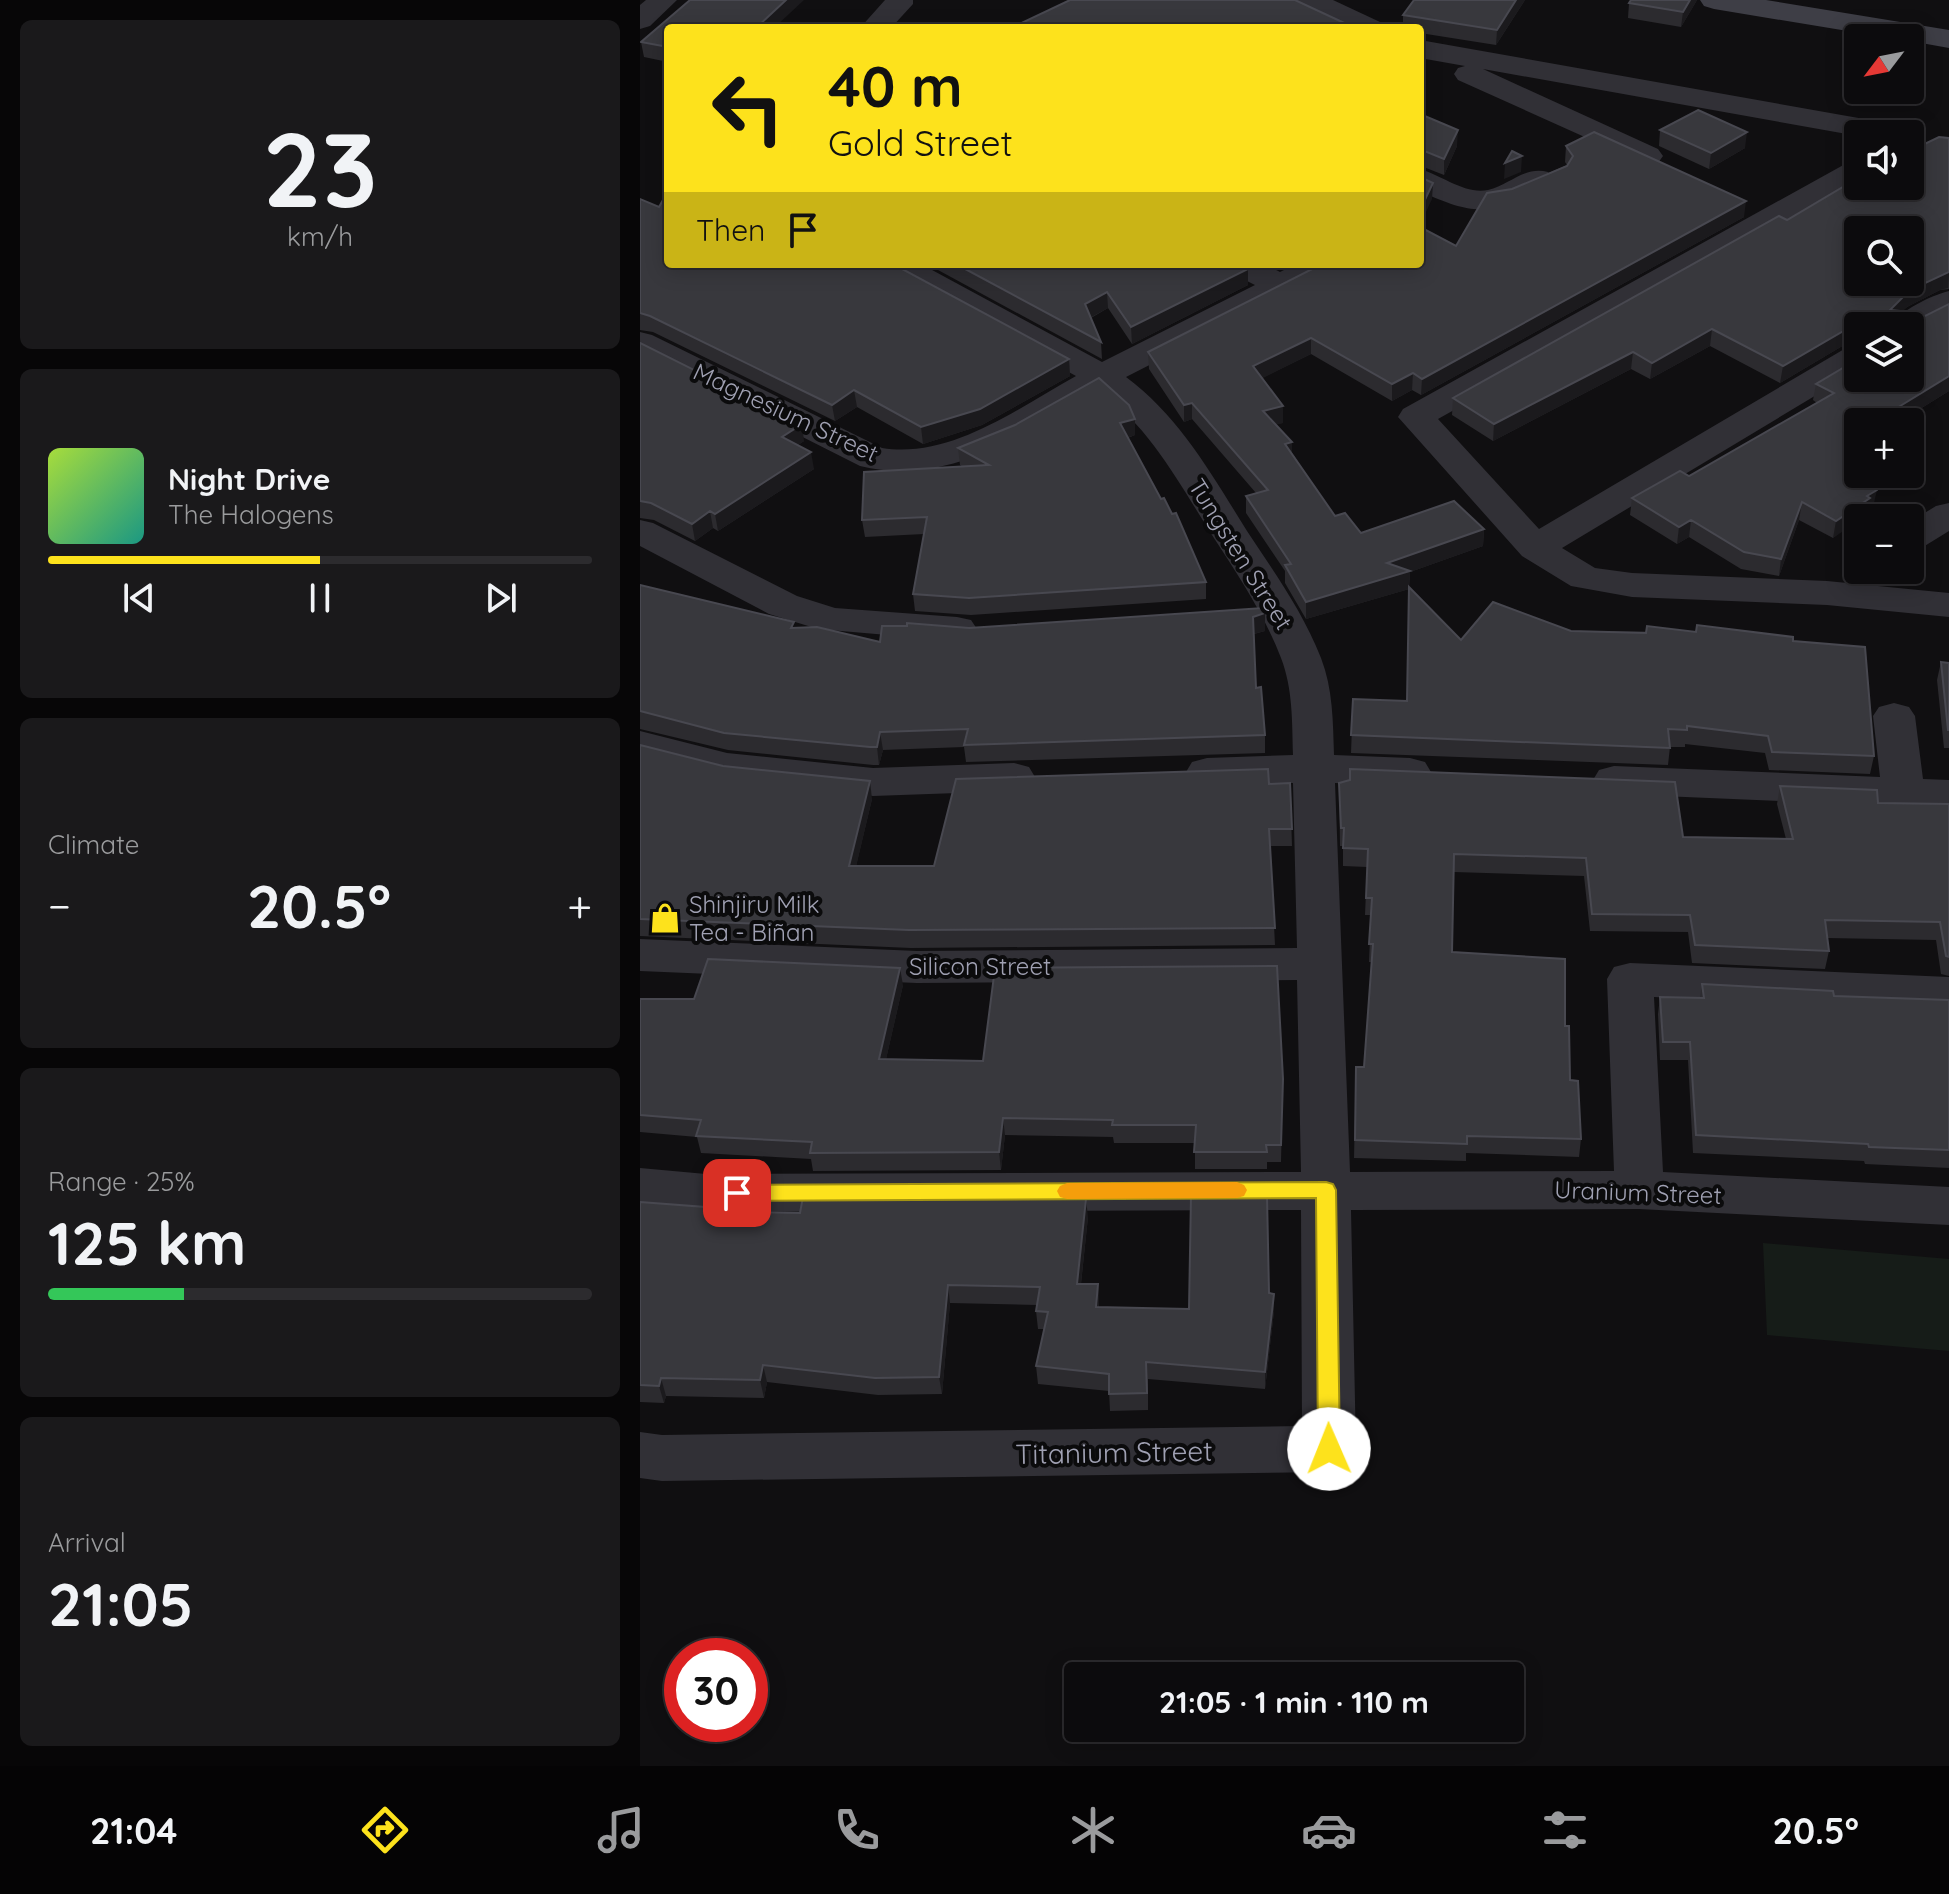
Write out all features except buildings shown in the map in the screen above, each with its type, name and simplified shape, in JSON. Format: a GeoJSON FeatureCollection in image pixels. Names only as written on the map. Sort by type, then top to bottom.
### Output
{"type":"FeatureCollection","features":[{"type":"Feature","properties":{"kind":"street"},"geometry":{"type":"LineString","coordinates":[[640,20],[663,0]]}},
{"type":"Feature","properties":{"kind":"street"},"geometry":{"type":"LineString","coordinates":[[879,24],[899,4],[899,0]]}},
{"type":"Feature","properties":{"kind":"street"},"geometry":{"type":"LineString","coordinates":[[1310,0],[1361,24]]}},
{"type":"Feature","properties":{"kind":"street"},"geometry":{"type":"LineString","coordinates":[[1714,0],[1949,39]]}},
{"type":"Feature","properties":{"kind":"street"},"geometry":{"type":"LineString","coordinates":[[1768,0],[1949,29]]}},
{"type":"Feature","properties":{"kind":"street"},"geometry":{"type":"LineString","coordinates":[[1424,51],[1844,125]]}},
{"type":"Feature","properties":{"kind":"street"},"geometry":{"type":"LineString","coordinates":[[1424,52],[1676,169]]}},
{"type":"Feature","properties":{"kind":"street"},"geometry":{"type":"LineString","coordinates":[[1424,181],[1457,196],[1490,201],[1553,172]]}},
{"type":"Feature","properties":{"kind":"street"},"geometry":{"type":"LineString","coordinates":[[1844,176],[1762,209],[1416,417],[1535,548],[1585,578],[1632,585],[1827,593],[1871,600],[1949,605]]}},
{"type":"Feature","properties":{"kind":"street"},"geometry":{"type":"LineString","coordinates":[[1424,213],[1457,196]]}},
{"type":"Feature","properties":{"kind":"street","name":"Tungsten Street"},"geometry":{"type":"LineString","coordinates":[[903,268],[1102,376],[1137,402],[1169,438],[1279,609],[1302,660],[1312,701],[1326,1190]]}},
{"type":"Feature","properties":{"kind":"street"},"geometry":{"type":"LineString","coordinates":[[1247,268],[1280,285]]}},
{"type":"Feature","properties":{"kind":"street","name":"Magnesium Street"},"geometry":{"type":"LineString","coordinates":[[640,342],[873,458],[900,462],[931,459],[988,439],[1102,376],[1314,268]]}},
{"type":"Feature","properties":{"kind":"street"},"geometry":{"type":"LineString","coordinates":[[1924,316],[1949,301]]}},
{"type":"Feature","properties":{"kind":"street"},"geometry":{"type":"LineString","coordinates":[[1535,548],[1844,363]]}},
{"type":"Feature","properties":{"kind":"street"},"geometry":{"type":"LineString","coordinates":[[1924,530],[1949,514]]}},
{"type":"Feature","properties":{"kind":"street"},"geometry":{"type":"LineString","coordinates":[[640,531],[783,605],[832,620],[986,629]]}},
{"type":"Feature","properties":{"kind":"street"},"geometry":{"type":"LineString","coordinates":[[1827,593],[1844,582]]}},
{"type":"Feature","properties":{"kind":"street"},"geometry":{"type":"LineString","coordinates":[[1233,612],[1279,609]]}},
{"type":"Feature","properties":{"kind":"street"},"geometry":{"type":"LineString","coordinates":[[1894,716],[1903,791]]}},
{"type":"Feature","properties":{"kind":"street"},"geometry":{"type":"LineString","coordinates":[[640,745],[727,767],[873,782],[1047,776]]}},
{"type":"Feature","properties":{"kind":"street"},"geometry":{"type":"LineString","coordinates":[[1173,773],[1314,768],[1442,773]]}},
{"type":"Feature","properties":{"kind":"street"},"geometry":{"type":"LineString","coordinates":[[1569,778],[1949,794]]}},
{"type":"Feature","properties":{"kind":"street","name":"Silicon Street"},"geometry":{"type":"LineString","coordinates":[[640,955],[917,967],[1320,964]]}},
{"type":"Feature","properties":{"kind":"street"},"geometry":{"type":"LineString","coordinates":[[1639,1190],[1630,979],[1949,994]]}},
{"type":"Feature","properties":{"kind":"street","name":"Uranium Street"},"geometry":{"type":"LineString","coordinates":[[640,1187],[706,1193],[1639,1190],[1949,1206]]}},
{"type":"Feature","properties":{"kind":"street","name":"Titanium Street"},"geometry":{"type":"LineString","coordinates":[[640,1455],[662,1458],[1329,1449],[1326,1190]]}},
{"type":"Feature","properties":{"kind":"shaded area"},"geometry":{"type":"Polygon","coordinates":[[[1763,1243],[1949,1259],[1949,1351],[1767,1335],[1763,1243]]]}},
{"type":"Feature","properties":{"kind":"slow traffic"},"geometry":{"type":"LineString","coordinates":[[1067,1191],[1237,1190]]}},
{"type":"Feature","properties":{"kind":"place","name":"Shinjiru Milk Tea - Biñan"},"geometry":{"type":"Point","coordinates":[665,918]}},
{"type":"Feature","properties":{"kind":"route"},"geometry":{"type":"LineString","coordinates":[[737,1193],[1326,1190],[1329,1449]]}}]}
